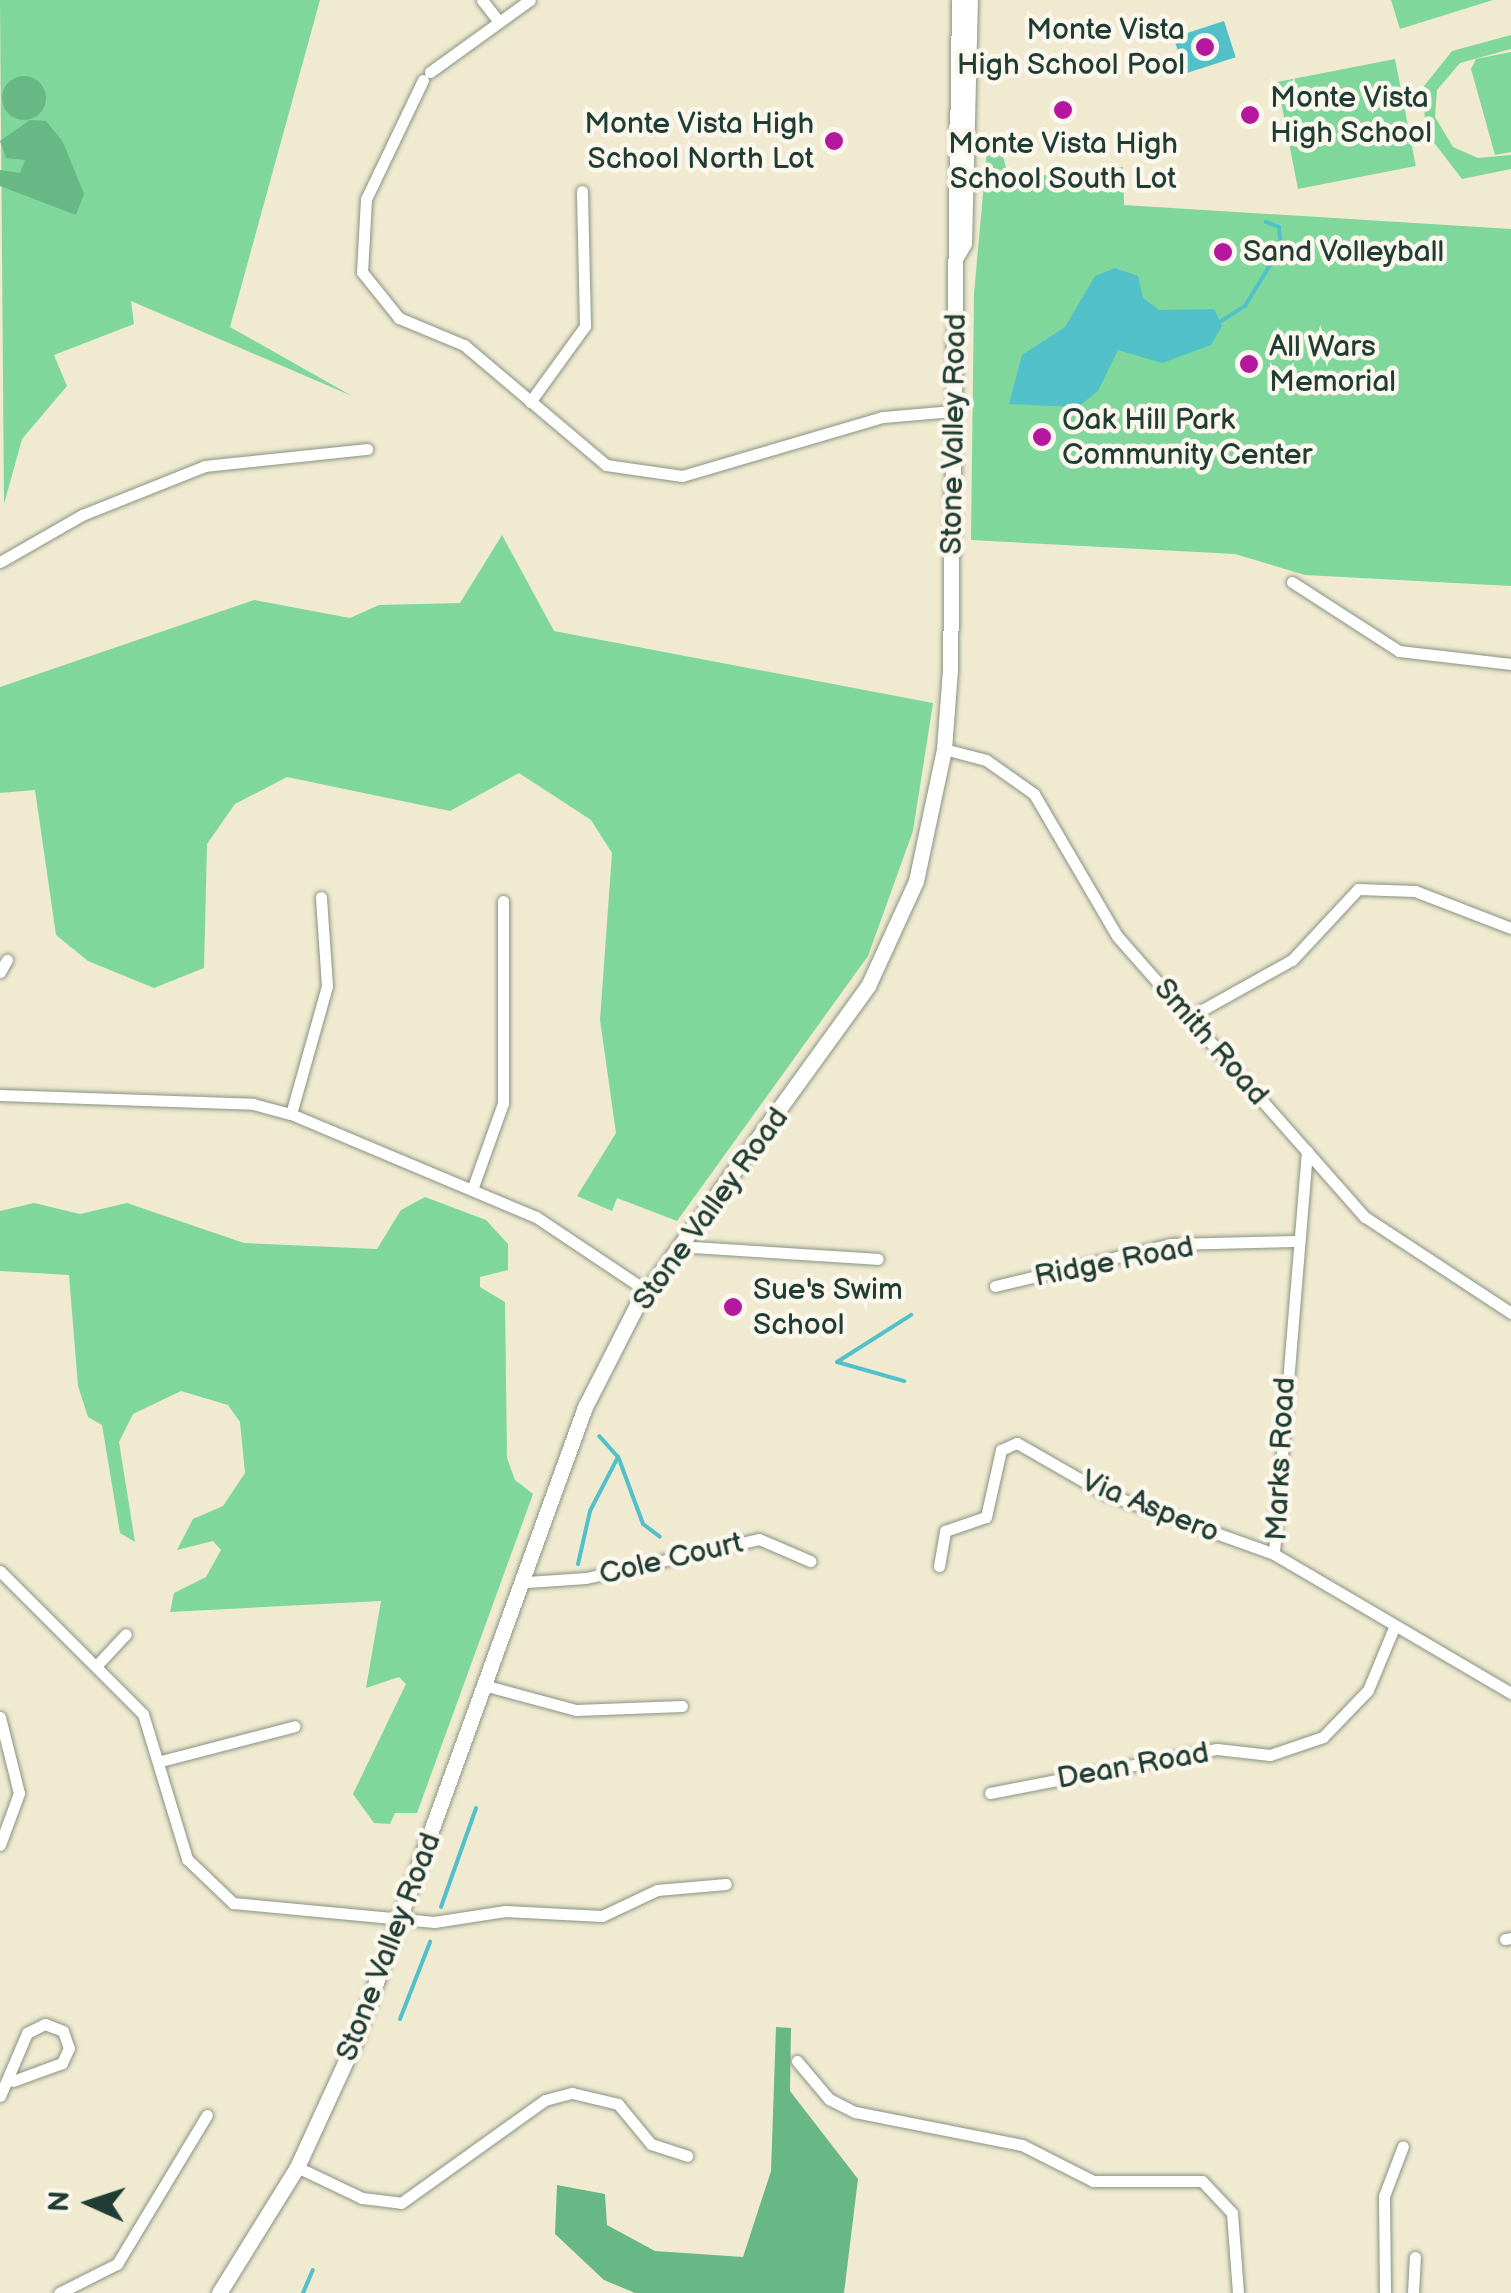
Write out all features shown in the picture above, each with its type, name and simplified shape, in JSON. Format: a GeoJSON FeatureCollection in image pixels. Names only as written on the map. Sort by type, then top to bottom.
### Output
{"type":"FeatureCollection","features":[{"type":"Feature","properties":{"kind":"street"},"geometry":{"type":"LineString","coordinates":[[482,0],[498,19]]}},
{"type":"Feature","properties":{"kind":"street"},"geometry":{"type":"LineString","coordinates":[[530,0],[498,19],[427,76],[366,199],[362,272],[400,318],[464,345],[606,465],[662,478],[883,417],[953,411]]}},
{"type":"Feature","properties":{"kind":"street","name":"Stone Valley Road"},"geometry":{"type":"LineString","coordinates":[[219,2293],[296,2167],[402,1920],[527,1582],[585,1407],[647,1291],[785,1108],[895,936],[944,749],[959,0]]}},
{"type":"Feature","properties":{"kind":"street","name":"Stone Valley Road"},"geometry":{"type":"LineString","coordinates":[[956,257],[965,225],[970,0]]}},
{"type":"Feature","properties":{"kind":"street"},"geometry":{"type":"LineString","coordinates":[[530,402],[585,326],[582,191]]}},
{"type":"Feature","properties":{"kind":"street"},"geometry":{"type":"LineString","coordinates":[[0,562],[82,515],[204,466],[368,450]]}},
{"type":"Feature","properties":{"kind":"street"},"geometry":{"type":"LineString","coordinates":[[1292,582],[1399,652],[1511,664]]}},
{"type":"Feature","properties":{"kind":"street","name":"Smith Road"},"geometry":{"type":"LineString","coordinates":[[944,749],[986,760],[1034,794],[1117,936],[1193,1015],[1307,1151],[1406,1250],[1511,1314]]}},
{"type":"Feature","properties":{"kind":"street"},"geometry":{"type":"LineString","coordinates":[[1193,1015],[1292,960],[1358,888],[1414,890],[1511,928]]}},
{"type":"Feature","properties":{"kind":"street"},"geometry":{"type":"LineString","coordinates":[[290,1114],[327,986],[321,898]]}},
{"type":"Feature","properties":{"kind":"street"},"geometry":{"type":"LineString","coordinates":[[473,1188],[503,1103],[503,901]]}},
{"type":"Feature","properties":{"kind":"street"},"geometry":{"type":"LineString","coordinates":[[0,972],[7,960]]}},
{"type":"Feature","properties":{"kind":"street"},"geometry":{"type":"LineString","coordinates":[[0,1095],[253,1104],[290,1114],[473,1188],[647,1291]]}},
{"type":"Feature","properties":{"kind":"street","name":"Marks Road"},"geometry":{"type":"LineString","coordinates":[[1307,1151],[1294,1241],[1274,1554],[1393,1630],[1511,1694]]}},
{"type":"Feature","properties":{"kind":"street","name":"Ridge Road"},"geometry":{"type":"LineString","coordinates":[[994,1286],[1171,1244],[1294,1241]]}},
{"type":"Feature","properties":{"kind":"street"},"geometry":{"type":"LineString","coordinates":[[679,1246],[878,1259]]}},
{"type":"Feature","properties":{"kind":"street","name":"Via Aspero"},"geometry":{"type":"LineString","coordinates":[[939,1566],[945,1531],[986,1517],[1001,1450],[1017,1443],[1104,1494],[1274,1554]]}},
{"type":"Feature","properties":{"kind":"street","name":"Cole Court"},"geometry":{"type":"LineString","coordinates":[[527,1582],[586,1578],[759,1539],[810,1561]]}},
{"type":"Feature","properties":{"kind":"street"},"geometry":{"type":"LineString","coordinates":[[3,1581],[97,1666],[143,1714],[161,1761],[187,1859],[216,1893],[252,1910],[402,1920],[505,1911],[602,1916],[657,1890],[726,1884]]}},
{"type":"Feature","properties":{"kind":"street","name":"Dean Road"},"geometry":{"type":"LineString","coordinates":[[990,1793],[1217,1749],[1270,1755],[1323,1737],[1368,1690],[1393,1630]]}},
{"type":"Feature","properties":{"kind":"street"},"geometry":{"type":"LineString","coordinates":[[97,1666],[126,1634]]}},
{"type":"Feature","properties":{"kind":"street"},"geometry":{"type":"LineString","coordinates":[[487,1686],[576,1710],[682,1706]]}},
{"type":"Feature","properties":{"kind":"street"},"geometry":{"type":"LineString","coordinates":[[0,1717],[19,1793],[0,1845]]}},
{"type":"Feature","properties":{"kind":"street"},"geometry":{"type":"LineString","coordinates":[[161,1761],[295,1726]]}},
{"type":"Feature","properties":{"kind":"street"},"geometry":{"type":"LineString","coordinates":[[0,2096],[13,2082],[62,2064],[70,2048],[63,2031],[45,2024],[27,2032],[13,2082]]}},
{"type":"Feature","properties":{"kind":"street"},"geometry":{"type":"LineString","coordinates":[[797,2061],[829,2099],[855,2112],[1022,2145],[1094,2181],[1202,2181],[1232,2213],[1238,2293]]}},
{"type":"Feature","properties":{"kind":"street"},"geometry":{"type":"LineString","coordinates":[[296,2167],[362,2198],[401,2204],[544,2100],[572,2093],[618,2104],[651,2144],[687,2156]]}},
{"type":"Feature","properties":{"kind":"street"},"geometry":{"type":"LineString","coordinates":[[59,2293],[117,2264],[207,2115]]}},
{"type":"Feature","properties":{"kind":"street"},"geometry":{"type":"LineString","coordinates":[[1385,2293],[1384,2196],[1403,2146]]}},
{"type":"Feature","properties":{"kind":"street"},"geometry":{"type":"LineString","coordinates":[[1413,2293],[1415,2257]]}},
{"type":"Feature","properties":{"kind":"green space"},"geometry":{"type":"Polygon","coordinates":[[[0,0],[320,0],[230,327],[352,396],[131,301],[134,324],[54,355],[67,386],[22,439],[4,504],[0,0]]]}},
{"type":"Feature","properties":{"kind":"green space"},"geometry":{"type":"Polygon","coordinates":[[[1391,0],[1493,0],[1400,29],[1391,0]]]}},
{"type":"Feature","properties":{"kind":"green space"},"geometry":{"type":"Polygon","coordinates":[[[1511,35],[1511,49],[1460,63],[1437,90],[1435,117],[1453,147],[1478,158],[1511,155],[1511,169],[1462,179],[1425,131],[1424,86],[1452,51],[1511,35]]]}},
{"type":"Feature","properties":{"kind":"green space"},"geometry":{"type":"Polygon","coordinates":[[[1511,52],[1511,152],[1495,155],[1471,69],[1476,59],[1511,52]]]}},
{"type":"Feature","properties":{"kind":"green space"},"geometry":{"type":"Polygon","coordinates":[[[1395,59],[1416,166],[1298,189],[1277,82],[1395,59]]]}},
{"type":"Feature","properties":{"kind":"green space"},"geometry":{"type":"Polygon","coordinates":[[[24,76],[40,82],[46,98],[40,114],[24,120],[8,114],[2,98],[8,82],[24,76]]]}},
{"type":"Feature","properties":{"kind":"green space"},"geometry":{"type":"Polygon","coordinates":[[[30,120],[46,121],[63,142],[84,194],[76,215],[0,186],[0,170],[20,173],[25,160],[6,158],[0,141],[30,120]]]}},
{"type":"Feature","properties":{"kind":"green space"},"geometry":{"type":"Polygon","coordinates":[[[997,133],[1009,179],[1123,167],[1124,205],[1511,229],[1511,586],[1305,575],[1235,554],[971,540],[974,294],[988,138],[997,133]]]}},
{"type":"Feature","properties":{"kind":"green space"},"geometry":{"type":"Polygon","coordinates":[[[502,535],[554,631],[933,703],[913,831],[868,956],[677,1221],[617,1198],[612,1211],[577,1196],[616,1133],[600,1020],[612,853],[591,820],[519,773],[450,811],[287,777],[235,804],[207,844],[204,968],[154,988],[88,961],[56,935],[35,790],[0,793],[0,687],[254,600],[350,618],[379,605],[460,603],[502,535]]]}},
{"type":"Feature","properties":{"kind":"green space"},"geometry":{"type":"Polygon","coordinates":[[[425,1197],[486,1220],[508,1244],[508,1270],[480,1277],[480,1287],[505,1302],[507,1458],[515,1480],[533,1494],[417,1813],[395,1813],[390,1824],[374,1823],[353,1794],[406,1684],[399,1677],[366,1688],[381,1601],[170,1612],[174,1593],[206,1577],[221,1550],[213,1541],[177,1550],[193,1519],[223,1506],[245,1473],[240,1422],[228,1405],[181,1391],[133,1414],[119,1442],[135,1542],[120,1533],[102,1425],[88,1417],[78,1386],[69,1275],[0,1271],[0,1211],[34,1203],[80,1214],[127,1203],[244,1243],[377,1249],[401,1210],[425,1197]]]}},
{"type":"Feature","properties":{"kind":"green space"},"geometry":{"type":"Polygon","coordinates":[[[776,2027],[791,2028],[790,2091],[858,2179],[844,2293],[635,2293],[604,2280],[555,2234],[557,2185],[605,2194],[607,2225],[655,2251],[743,2257],[771,2171],[776,2027]]]}},
{"type":"Feature","properties":{"kind":"water","name":"Monte Vista High School Pool"},"geometry":{"type":"Polygon","coordinates":[[[1224,21],[1236,57],[1185,74],[1174,37],[1224,21]]]}},
{"type":"Feature","properties":{"kind":"water"},"geometry":{"type":"Polygon","coordinates":[[[1115,268],[1138,276],[1143,298],[1159,310],[1214,309],[1222,326],[1211,345],[1162,363],[1118,350],[1098,391],[1078,407],[1009,404],[1022,355],[1065,327],[1095,276],[1115,268]]]}},
{"type":"Feature","properties":{"kind":"waterway"},"geometry":{"type":"LineString","coordinates":[[1221,321],[1245,306],[1281,247],[1279,227],[1266,222]]}},
{"type":"Feature","properties":{"kind":"waterway"},"geometry":{"type":"LineString","coordinates":[[837,1362],[911,1315]]}},
{"type":"Feature","properties":{"kind":"waterway"},"geometry":{"type":"LineString","coordinates":[[837,1362],[904,1381]]}},
{"type":"Feature","properties":{"kind":"waterway"},"geometry":{"type":"LineString","coordinates":[[578,1564],[590,1511],[618,1457],[599,1436]]}},
{"type":"Feature","properties":{"kind":"waterway"},"geometry":{"type":"LineString","coordinates":[[619,1459],[643,1524],[660,1537]]}},
{"type":"Feature","properties":{"kind":"waterway"},"geometry":{"type":"LineString","coordinates":[[441,1907],[476,1808]]}},
{"type":"Feature","properties":{"kind":"waterway"},"geometry":{"type":"LineString","coordinates":[[400,2019],[430,1942]]}},
{"type":"Feature","properties":{"kind":"waterway"},"geometry":{"type":"LineString","coordinates":[[303,2293],[313,2270]]}},
{"type":"Feature","properties":{"kind":"place","name":"Monte Vista High School Pool"},"geometry":{"type":"Point","coordinates":[1205,47]}},
{"type":"Feature","properties":{"kind":"place","name":"Monte Vista High School South Lot"},"geometry":{"type":"Point","coordinates":[1063,110]}},
{"type":"Feature","properties":{"kind":"place","name":"Monte Vista High School"},"geometry":{"type":"Point","coordinates":[1250,115]}},
{"type":"Feature","properties":{"kind":"place","name":"Monte Vista High School North Lot"},"geometry":{"type":"Point","coordinates":[834,141]}},
{"type":"Feature","properties":{"kind":"place","name":"Sand Volleyball"},"geometry":{"type":"Point","coordinates":[1223,252]}},
{"type":"Feature","properties":{"kind":"place","name":"All Wars Memorial"},"geometry":{"type":"Point","coordinates":[1249,364]}},
{"type":"Feature","properties":{"kind":"place","name":"Oak Hill Park Community Center"},"geometry":{"type":"Point","coordinates":[1042,437]}},
{"type":"Feature","properties":{"kind":"place","name":"Sue's Swim School"},"geometry":{"type":"Point","coordinates":[733,1307]}}]}
